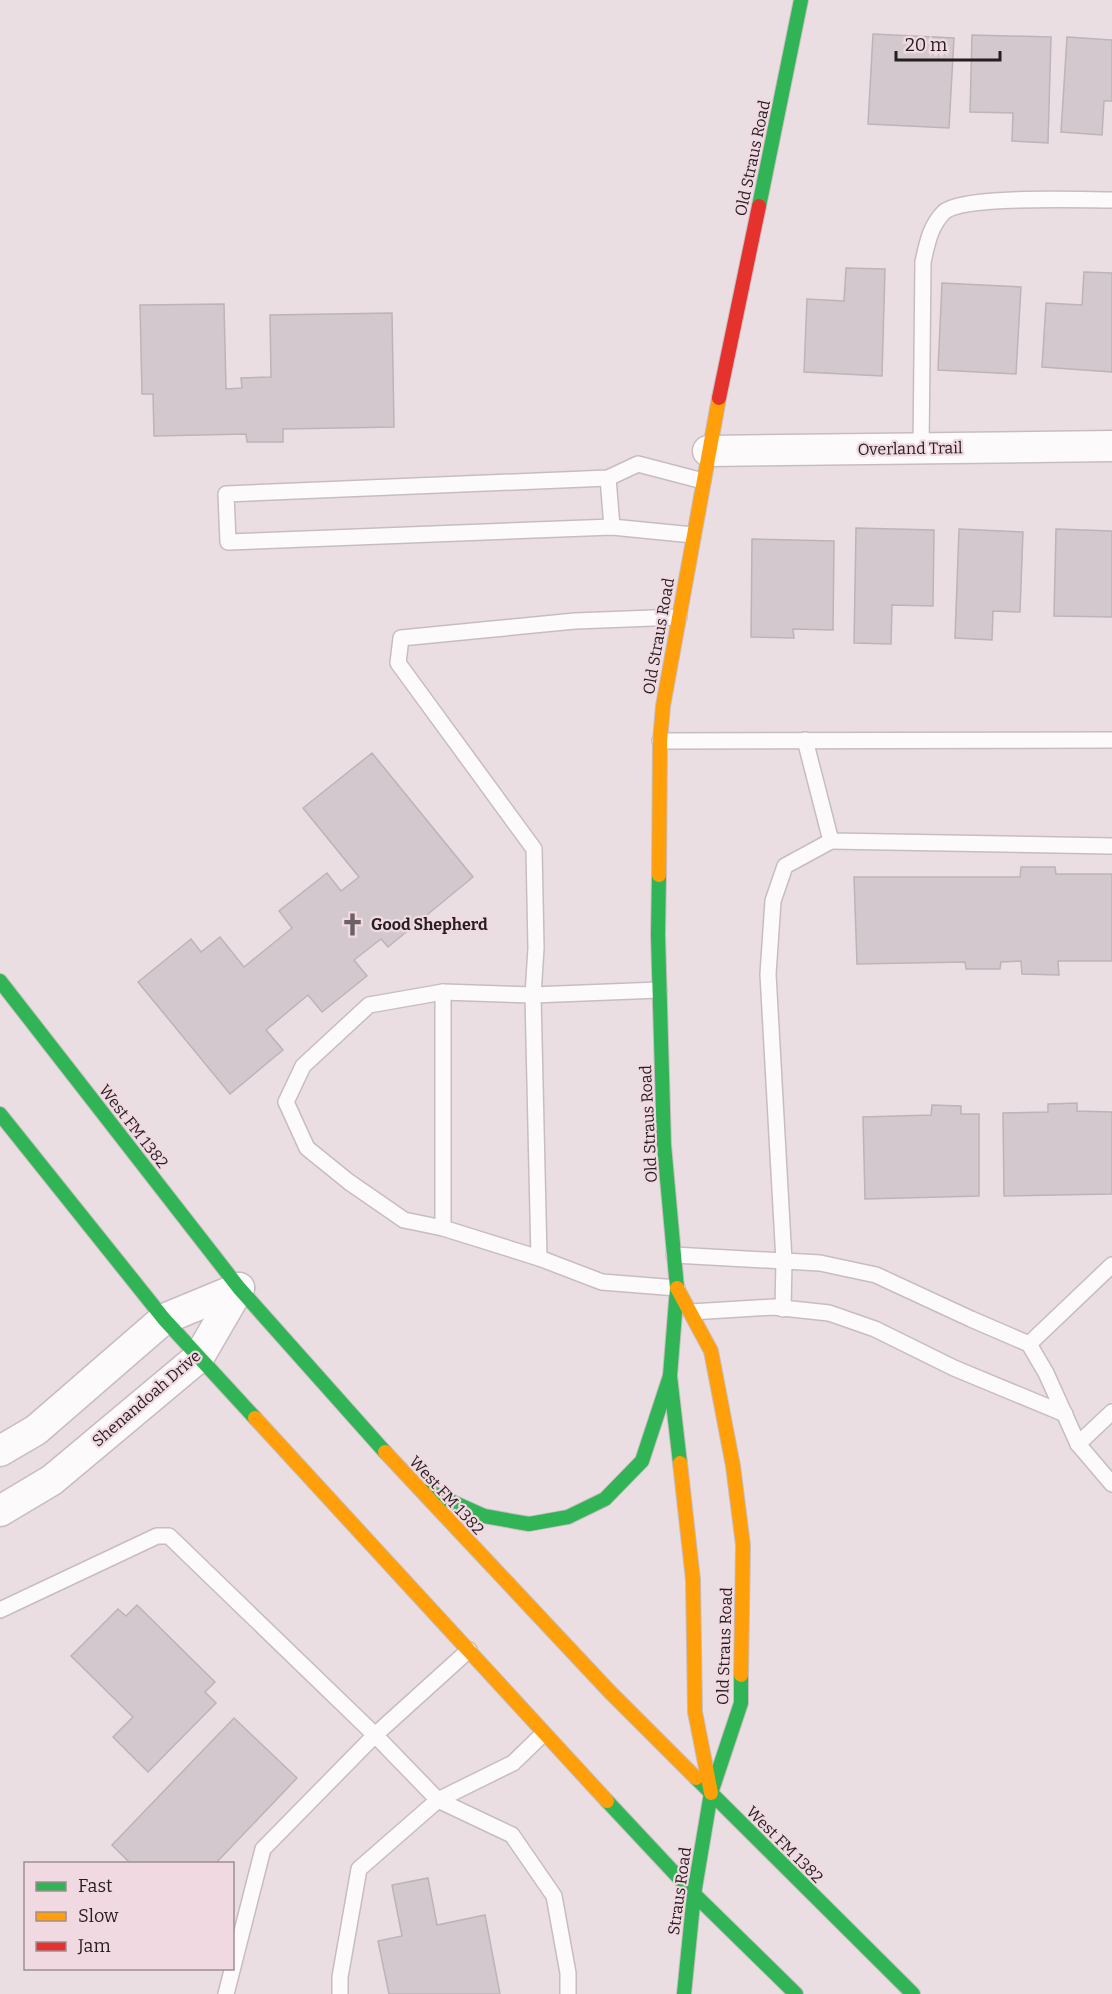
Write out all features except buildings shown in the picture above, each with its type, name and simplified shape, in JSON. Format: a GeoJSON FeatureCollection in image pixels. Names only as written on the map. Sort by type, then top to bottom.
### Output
{"type":"FeatureCollection","features":[{"type":"Feature","properties":{"kind":"main road","name":"Old Straus Road"},"geometry":{"type":"LineString","coordinates":[[711,1793],[695,1712],[693,1580],[670,1376],[677,1288],[664,1145],[659,990],[660,741],[663,706],[708,451],[801,0]]}},
{"type":"Feature","properties":{"kind":"main road","name":"West FM 1382"},"geometry":{"type":"LineString","coordinates":[[0,981],[239,1288],[414,1485],[609,1691],[913,1994]]}},
{"type":"Feature","properties":{"kind":"main road"},"geometry":{"type":"LineString","coordinates":[[0,1114],[164,1319],[198,1357],[543,1734],[694,1894],[796,1994]]}},
{"type":"Feature","properties":{"kind":"main road","name":"Old Straus Road"},"geometry":{"type":"LineString","coordinates":[[677,1288],[711,1351],[733,1466],[743,1545],[741,1703],[711,1793]]}},
{"type":"Feature","properties":{"kind":"main road"},"geometry":{"type":"LineString","coordinates":[[414,1485],[484,1516],[529,1524],[568,1517],[605,1499],[642,1461],[670,1376]]}},
{"type":"Feature","properties":{"kind":"main road","name":"Straus Road"},"geometry":{"type":"LineString","coordinates":[[684,1994],[694,1894],[711,1793]]}},
{"type":"Feature","properties":{"kind":"street","name":"Overland Trail"},"geometry":{"type":"LineString","coordinates":[[708,451],[1112,446]]}},
{"type":"Feature","properties":{"kind":"street"},"geometry":{"type":"LineString","coordinates":[[0,1451],[36,1430],[164,1319],[239,1288]]}},
{"type":"Feature","properties":{"kind":"street","name":"Shenandoah Drive"},"geometry":{"type":"LineString","coordinates":[[0,1510],[52,1480],[198,1357],[239,1288]]}},
{"type":"Feature","properties":{"kind":"lane"},"geometry":{"type":"LineString","coordinates":[[921,448],[923,262],[929,234],[945,211],[982,201],[1112,200]]}},
{"type":"Feature","properties":{"kind":"lane"},"geometry":{"type":"LineString","coordinates":[[693,535],[612,527],[228,542],[226,494],[608,478],[638,464],[703,481]]}},
{"type":"Feature","properties":{"kind":"lane"},"geometry":{"type":"LineString","coordinates":[[608,478],[612,527]]}},
{"type":"Feature","properties":{"kind":"lane"},"geometry":{"type":"LineString","coordinates":[[539,1258],[533,995],[536,948],[534,849],[398,663],[400,638],[575,621],[679,617]]}},
{"type":"Feature","properties":{"kind":"lane"},"geometry":{"type":"LineString","coordinates":[[805,740],[831,841]]}},
{"type":"Feature","properties":{"kind":"lane"},"geometry":{"type":"LineString","coordinates":[[660,741],[1112,740]]}},
{"type":"Feature","properties":{"kind":"lane"},"geometry":{"type":"LineString","coordinates":[[783,1309],[784,1261],[768,974],[772,901],[785,866],[831,841],[1112,846]]}},
{"type":"Feature","properties":{"kind":"lane"},"geometry":{"type":"LineString","coordinates":[[659,990],[533,995],[443,992],[369,1005],[303,1066],[286,1102],[307,1148],[404,1220],[443,1228],[539,1258],[602,1282],[677,1288]]}},
{"type":"Feature","properties":{"kind":"lane"},"geometry":{"type":"LineString","coordinates":[[443,992],[443,1228]]}},
{"type":"Feature","properties":{"kind":"lane"},"geometry":{"type":"LineString","coordinates":[[674,1255],[820,1263],[876,1275],[1029,1344],[1046,1373],[1078,1444],[1112,1484]]}},
{"type":"Feature","properties":{"kind":"lane"},"geometry":{"type":"LineString","coordinates":[[1029,1344],[1112,1265]]}},
{"type":"Feature","properties":{"kind":"lane"},"geometry":{"type":"LineString","coordinates":[[690,1312],[773,1307],[829,1313],[875,1329],[954,1368],[1065,1414]]}},
{"type":"Feature","properties":{"kind":"lane"},"geometry":{"type":"LineString","coordinates":[[1078,1444],[1112,1412]]}},
{"type":"Feature","properties":{"kind":"lane"},"geometry":{"type":"LineString","coordinates":[[0,1610],[157,1536],[169,1536],[375,1735],[438,1800],[512,1836],[554,1896],[568,1973],[568,1994]]}},
{"type":"Feature","properties":{"kind":"lane"},"geometry":{"type":"LineString","coordinates":[[234,1963],[263,1849],[375,1735],[468,1650]]}},
{"type":"Feature","properties":{"kind":"lane"},"geometry":{"type":"LineString","coordinates":[[340,1994],[340,1977],[359,1869],[438,1800],[513,1763],[543,1734]]}},
{"type":"Feature","properties":{"kind":"lane"},"geometry":{"type":"LineString","coordinates":[[226,1994],[232,1970]]}},
{"type":"Feature","properties":{"kind":"traffic: fast"},"geometry":{"type":"LineString","coordinates":[[759,206],[801,0]]}},
{"type":"Feature","properties":{"kind":"traffic: fast"},"geometry":{"type":"LineString","coordinates":[[659,875],[658,935],[664,1145],[677,1288],[670,1376],[680,1463]]}},
{"type":"Feature","properties":{"kind":"traffic: fast"},"geometry":{"type":"LineString","coordinates":[[0,981],[239,1288],[385,1452]]}},
{"type":"Feature","properties":{"kind":"traffic: fast"},"geometry":{"type":"LineString","coordinates":[[0,1114],[164,1319],[255,1418]]}},
{"type":"Feature","properties":{"kind":"traffic: fast"},"geometry":{"type":"LineString","coordinates":[[428,1491],[484,1516],[529,1524],[568,1517],[605,1499],[642,1461],[670,1376]]}},
{"type":"Feature","properties":{"kind":"traffic: fast"},"geometry":{"type":"LineString","coordinates":[[684,1994],[694,1894],[711,1793],[741,1703],[741,1675]]}},
{"type":"Feature","properties":{"kind":"traffic: fast"},"geometry":{"type":"LineString","coordinates":[[696,1778],[913,1994]]}},
{"type":"Feature","properties":{"kind":"traffic: fast"},"geometry":{"type":"LineString","coordinates":[[607,1801],[694,1894],[796,1994]]}},
{"type":"Feature","properties":{"kind":"traffic: slow"},"geometry":{"type":"LineString","coordinates":[[659,875],[660,741],[663,706],[719,398]]}},
{"type":"Feature","properties":{"kind":"traffic: slow"},"geometry":{"type":"LineString","coordinates":[[677,1288],[711,1351],[733,1466],[743,1545],[741,1675]]}},
{"type":"Feature","properties":{"kind":"traffic: slow"},"geometry":{"type":"LineString","coordinates":[[255,1418],[607,1801]]}},
{"type":"Feature","properties":{"kind":"traffic: slow"},"geometry":{"type":"LineString","coordinates":[[385,1452],[609,1691],[696,1778]]}},
{"type":"Feature","properties":{"kind":"traffic: slow"},"geometry":{"type":"LineString","coordinates":[[680,1463],[693,1580],[695,1712],[711,1793]]}},
{"type":"Feature","properties":{"kind":"traffic: jam"},"geometry":{"type":"LineString","coordinates":[[719,398],[759,206]]}},
{"type":"Feature","properties":{"kind":"place","name":"Good Shepherd"},"geometry":{"type":"Point","coordinates":[353,924]}}]}
